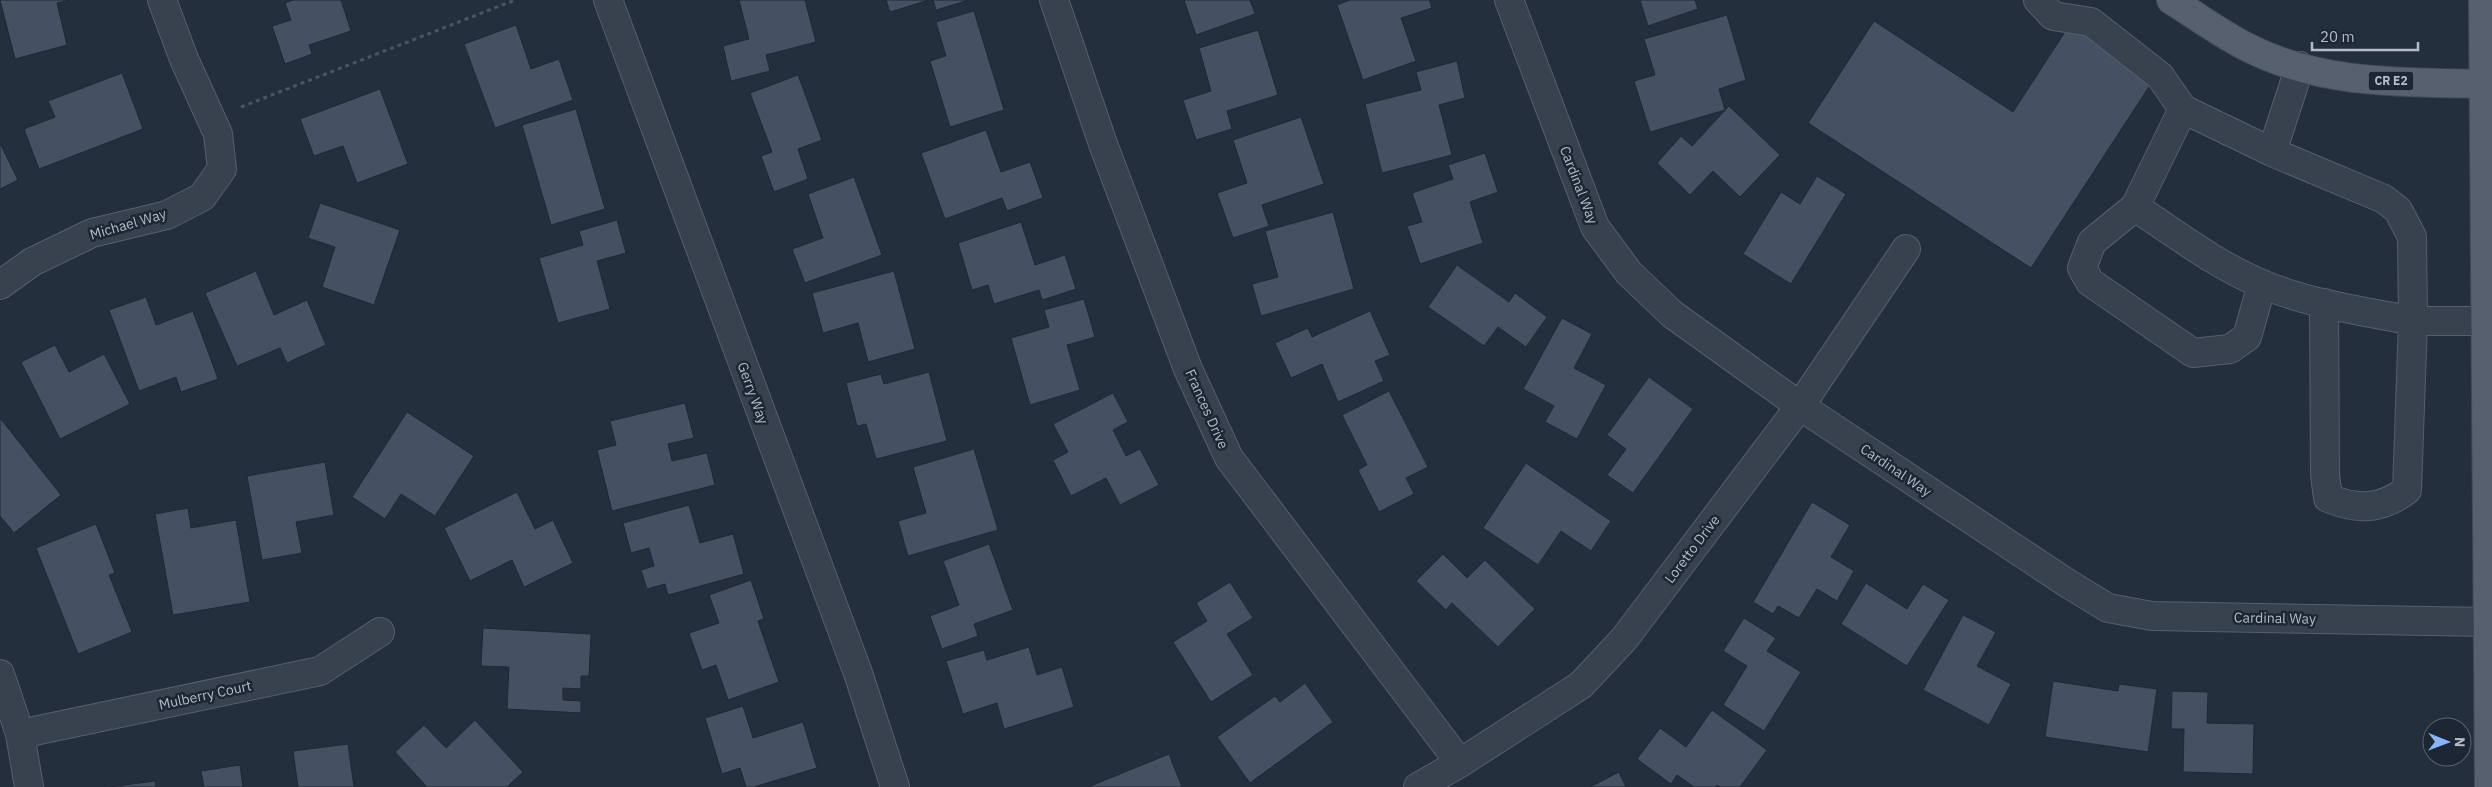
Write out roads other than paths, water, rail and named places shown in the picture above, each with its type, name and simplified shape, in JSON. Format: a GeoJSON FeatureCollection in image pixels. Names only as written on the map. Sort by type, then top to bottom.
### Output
{"type":"FeatureCollection","features":[{"type":"Feature","properties":{"kind":"main road","name":"CR E2"},"geometry":{"type":"LineString","coordinates":[[2171,0],[2250,49],[2300,66],[2372,80],[2488,84]]}},
{"type":"Feature","properties":{"kind":"main road"},"geometry":{"type":"LineString","coordinates":[[2483,0],[2488,84],[2485,321],[2489,787]]}},
{"type":"Feature","properties":{"kind":"street","name":"Michael Way"},"geometry":{"type":"LineString","coordinates":[[0,285],[32,262],[92,233],[167,214],[202,197],[222,169],[218,134],[210,119],[162,0]]}},
{"type":"Feature","properties":{"kind":"street","name":"Gerry Way"},"geometry":{"type":"LineString","coordinates":[[608,0],[858,673],[895,787]]}},
{"type":"Feature","properties":{"kind":"street","name":"Frances Drive"},"geometry":{"type":"LineString","coordinates":[[1054,0],[1103,144],[1188,369],[1229,458],[1460,763]]}},
{"type":"Feature","properties":{"kind":"street","name":"Cardinal Way"},"geometry":{"type":"LineString","coordinates":[[1510,0],[1595,227],[1629,273],[1672,314],[1800,406],[2067,583],[2108,608],[2152,616],[2487,622]]}},
{"type":"Feature","properties":{"kind":"street"},"geometry":{"type":"LineString","coordinates":[[2038,0],[2053,16],[2091,22],[2160,76],[2184,109],[2272,152],[2384,199],[2398,210],[2412,236],[2413,321],[2407,490],[2383,504],[2349,507],[2328,498],[2325,475],[2324,303]]}},
{"type":"Feature","properties":{"kind":"street"},"geometry":{"type":"LineString","coordinates":[[2272,152],[2300,66]]}},
{"type":"Feature","properties":{"kind":"street"},"geometry":{"type":"LineString","coordinates":[[2184,109],[2135,207],[2092,242],[2082,268],[2090,282],[2193,353],[2230,349],[2247,337],[2262,284]]}},
{"type":"Feature","properties":{"kind":"street"},"geometry":{"type":"LineString","coordinates":[[2135,207],[2213,259],[2262,284],[2324,303],[2413,321],[2485,321]]}},
{"type":"Feature","properties":{"kind":"street","name":"Loretto Drive"},"geometry":{"type":"LineString","coordinates":[[1418,787],[1460,763],[1581,685],[1624,639],[1800,406],[1906,249]]}},
{"type":"Feature","properties":{"kind":"street","name":"Mulberry Court"},"geometry":{"type":"LineString","coordinates":[[20,734],[320,671],[380,632]]}},
{"type":"Feature","properties":{"kind":"street"},"geometry":{"type":"LineString","coordinates":[[0,674],[20,734],[29,787]]}}]}
